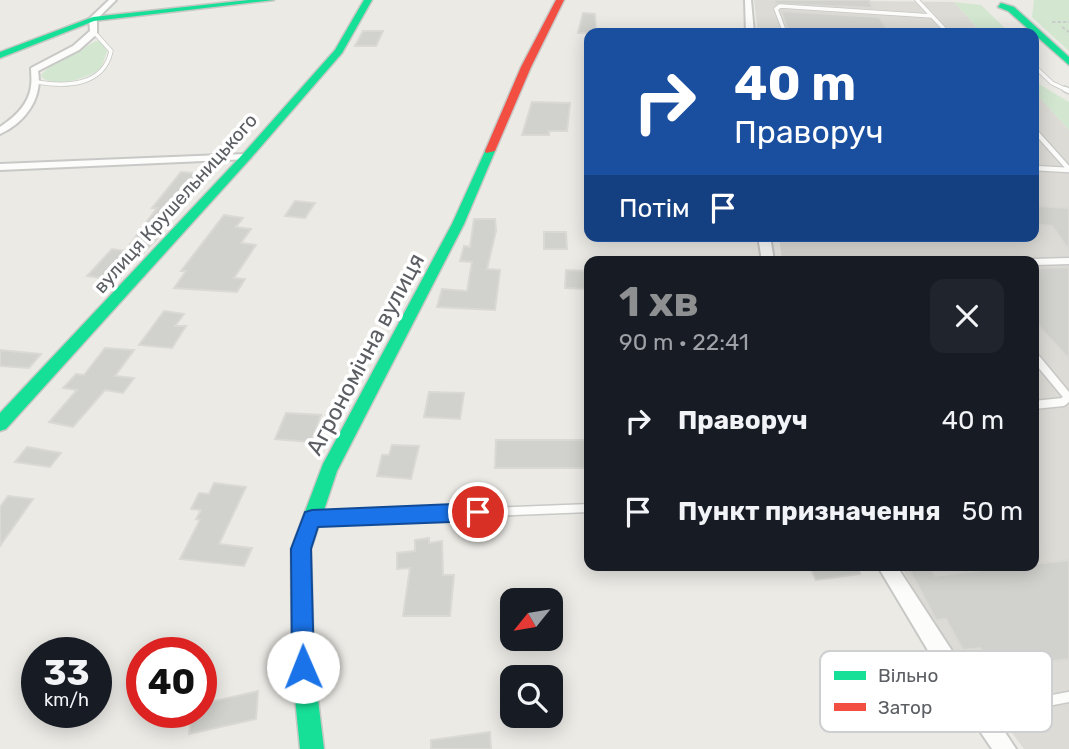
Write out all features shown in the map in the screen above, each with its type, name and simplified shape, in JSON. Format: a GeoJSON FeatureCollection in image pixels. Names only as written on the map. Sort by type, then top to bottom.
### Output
{"type":"FeatureCollection","features":[{"type":"Feature","properties":{"kind":"street"},"geometry":{"type":"LineString","coordinates":[[0,131],[21,117],[34,97],[37,82],[34,70],[76,48],[113,0]]}},
{"type":"Feature","properties":{"kind":"street"},"geometry":{"type":"LineString","coordinates":[[0,55],[94,25],[270,0]]}},
{"type":"Feature","properties":{"kind":"street","name":"вулиця Крушельницького"},"geometry":{"type":"LineString","coordinates":[[0,424],[246,157],[338,51],[368,0]]}},
{"type":"Feature","properties":{"kind":"street","name":"Агрономічна вулиця"},"geometry":{"type":"LineString","coordinates":[[312,749],[303,667],[301,549],[329,470],[458,224],[526,67],[560,0]]}},
{"type":"Feature","properties":{"kind":"street"},"geometry":{"type":"LineString","coordinates":[[748,0],[750,28]]}},
{"type":"Feature","properties":{"kind":"street"},"geometry":{"type":"LineString","coordinates":[[1018,28],[998,8],[1000,2],[1032,28]]}},
{"type":"Feature","properties":{"kind":"street"},"geometry":{"type":"LineString","coordinates":[[1039,35],[1069,62]]}},
{"type":"Feature","properties":{"kind":"street"},"geometry":{"type":"LineString","coordinates":[[1039,49],[1069,78]]}},
{"type":"Feature","properties":{"kind":"street"},"geometry":{"type":"LineString","coordinates":[[0,167],[246,157]]}},
{"type":"Feature","properties":{"kind":"street"},"geometry":{"type":"LineString","coordinates":[[890,571],[939,651]]}},
{"type":"Feature","properties":{"kind":"street"},"geometry":{"type":"LineString","coordinates":[[993,732],[1005,749]]}},
{"type":"Feature","properties":{"kind":"lane"},"geometry":{"type":"LineString","coordinates":[[917,0],[943,28]]}},
{"type":"Feature","properties":{"kind":"lane"},"geometry":{"type":"LineString","coordinates":[[783,28],[776,9],[780,6],[932,16]]}},
{"type":"Feature","properties":{"kind":"lane"},"geometry":{"type":"LineString","coordinates":[[37,82],[57,86],[78,82],[106,68],[111,51],[94,25]]}},
{"type":"Feature","properties":{"kind":"lane"},"geometry":{"type":"LineString","coordinates":[[1039,71],[1052,83],[1069,91]]}},
{"type":"Feature","properties":{"kind":"lane"},"geometry":{"type":"LineString","coordinates":[[1039,136],[1069,170]]}},
{"type":"Feature","properties":{"kind":"lane"},"geometry":{"type":"LineString","coordinates":[[1039,168],[1069,170]]}},
{"type":"Feature","properties":{"kind":"lane"},"geometry":{"type":"LineString","coordinates":[[1039,262],[1069,261]]}},
{"type":"Feature","properties":{"kind":"lane"},"geometry":{"type":"LineString","coordinates":[[1039,362],[1068,397],[1063,402],[1039,404]]}},
{"type":"Feature","properties":{"kind":"lane"},"geometry":{"type":"LineString","coordinates":[[312,519],[584,508]]}},
{"type":"Feature","properties":{"kind":"path"},"geometry":{"type":"LineString","coordinates":[[1052,22],[1069,22]]}},
{"type":"Feature","properties":{"kind":"path"},"geometry":{"type":"LineString","coordinates":[[1062,27],[1069,32]]}},
{"type":"Feature","properties":{"kind":"shaded area"},"geometry":{"type":"Polygon","coordinates":[[[754,0],[954,2],[977,28],[757,28],[754,0]]]}},
{"type":"Feature","properties":{"kind":"shaded area"},"geometry":{"type":"Polygon","coordinates":[[[1039,97],[1069,130],[1069,749],[1024,749],[1011,732],[1052,732],[1052,651],[951,651],[903,571],[1039,571],[1039,256],[781,256],[780,242],[1039,242],[1039,97]]]}},
{"type":"Feature","properties":{"kind":"green space"},"geometry":{"type":"Polygon","coordinates":[[[1034,0],[1069,0],[1069,51],[1032,17],[1034,0]]]}},
{"type":"Feature","properties":{"kind":"green space"},"geometry":{"type":"Polygon","coordinates":[[[954,2],[981,5],[1005,28],[977,28],[954,2]]]}},
{"type":"Feature","properties":{"kind":"green space"},"geometry":{"type":"Polygon","coordinates":[[[96,41],[101,42],[107,51],[101,69],[88,76],[64,82],[49,81],[41,75],[49,67],[96,41]]]}},
{"type":"Feature","properties":{"kind":"green space"},"geometry":{"type":"Polygon","coordinates":[[[1039,84],[1069,102],[1069,130],[1039,97],[1039,84]]]}},
{"type":"Feature","properties":{"kind":"building"},"geometry":{"type":"Polygon","coordinates":[[[775,0],[869,0],[873,8],[776,4],[775,0]]]}},
{"type":"Feature","properties":{"kind":"building"},"geometry":{"type":"Polygon","coordinates":[[[781,11],[879,17],[886,28],[787,28],[781,11]]]}},
{"type":"Feature","properties":{"kind":"building"},"geometry":{"type":"Polygon","coordinates":[[[583,13],[595,14],[596,28],[584,28],[584,33],[578,33],[583,13]]]}},
{"type":"Feature","properties":{"kind":"building"},"geometry":{"type":"Polygon","coordinates":[[[363,31],[383,31],[376,46],[355,46],[363,31]]]}},
{"type":"Feature","properties":{"kind":"building"},"geometry":{"type":"Polygon","coordinates":[[[532,102],[570,103],[567,131],[549,131],[549,135],[522,135],[532,102]]]}},
{"type":"Feature","properties":{"kind":"building"},"geometry":{"type":"Polygon","coordinates":[[[181,172],[203,174],[157,239],[116,280],[87,276],[112,249],[125,251],[157,208],[152,208],[181,172]]]}},
{"type":"Feature","properties":{"kind":"building"},"geometry":{"type":"Polygon","coordinates":[[[295,201],[315,203],[305,218],[285,216],[295,201]]]}},
{"type":"Feature","properties":{"kind":"building"},"geometry":{"type":"Polygon","coordinates":[[[1039,206],[1069,208],[1069,250],[1052,226],[1039,225],[1039,206]]]}},
{"type":"Feature","properties":{"kind":"building"},"geometry":{"type":"Polygon","coordinates":[[[224,215],[243,218],[236,227],[251,229],[241,243],[256,245],[234,278],[245,279],[237,292],[174,288],[186,271],[181,271],[224,215]]]}},
{"type":"Feature","properties":{"kind":"building"},"geometry":{"type":"Polygon","coordinates":[[[474,219],[495,219],[496,231],[487,269],[500,270],[495,310],[437,307],[442,289],[467,291],[472,262],[460,261],[464,246],[470,247],[474,219]]]}},
{"type":"Feature","properties":{"kind":"building"},"geometry":{"type":"Polygon","coordinates":[[[544,232],[566,232],[567,249],[544,249],[544,232]]]}},
{"type":"Feature","properties":{"kind":"building"},"geometry":{"type":"Polygon","coordinates":[[[1069,267],[1069,359],[1039,326],[1039,268],[1069,267]]]}},
{"type":"Feature","properties":{"kind":"building"},"geometry":{"type":"Polygon","coordinates":[[[566,270],[584,271],[584,289],[565,288],[566,270]]]}},
{"type":"Feature","properties":{"kind":"building"},"geometry":{"type":"Polygon","coordinates":[[[164,311],[184,314],[175,326],[186,326],[172,348],[139,345],[164,311]]]}},
{"type":"Feature","properties":{"kind":"building"},"geometry":{"type":"Polygon","coordinates":[[[105,348],[134,350],[115,376],[134,378],[123,393],[105,390],[73,427],[49,422],[77,390],[63,388],[76,374],[84,375],[105,348]]]}},
{"type":"Feature","properties":{"kind":"building"},"geometry":{"type":"Polygon","coordinates":[[[0,350],[41,354],[29,368],[0,366],[0,350]]]}},
{"type":"Feature","properties":{"kind":"building"},"geometry":{"type":"Polygon","coordinates":[[[429,392],[464,393],[460,419],[424,417],[429,392]]]}},
{"type":"Feature","properties":{"kind":"building"},"geometry":{"type":"Polygon","coordinates":[[[286,413],[321,415],[311,442],[275,439],[286,413]]]}},
{"type":"Feature","properties":{"kind":"building"},"geometry":{"type":"Polygon","coordinates":[[[496,440],[584,440],[584,468],[495,468],[496,440]]]}},
{"type":"Feature","properties":{"kind":"building"},"geometry":{"type":"Polygon","coordinates":[[[392,445],[419,446],[411,479],[377,476],[382,455],[389,455],[392,445]]]}},
{"type":"Feature","properties":{"kind":"building"},"geometry":{"type":"Polygon","coordinates":[[[27,447],[61,453],[50,467],[15,462],[27,447]]]}},
{"type":"Feature","properties":{"kind":"building"},"geometry":{"type":"Polygon","coordinates":[[[214,483],[246,487],[219,544],[252,548],[244,566],[180,559],[200,520],[196,519],[201,510],[191,509],[199,493],[209,494],[214,483]]]}},
{"type":"Feature","properties":{"kind":"building"},"geometry":{"type":"Polygon","coordinates":[[[8,496],[33,499],[0,546],[0,507],[8,496]]]}},
{"type":"Feature","properties":{"kind":"building"},"geometry":{"type":"Polygon","coordinates":[[[429,538],[429,543],[442,541],[443,575],[454,575],[450,616],[403,616],[410,568],[397,569],[397,553],[415,551],[415,540],[429,538]]]}},
{"type":"Feature","properties":{"kind":"building"},"geometry":{"type":"Polygon","coordinates":[[[1069,560],[1069,659],[1052,661],[1052,651],[982,651],[980,648],[963,650],[946,619],[936,620],[910,571],[932,571],[935,576],[977,571],[1039,571],[1039,564],[1069,560]]]}},
{"type":"Feature","properties":{"kind":"building"},"geometry":{"type":"Polygon","coordinates":[[[812,571],[860,571],[860,574],[816,580],[812,571]]]}},
{"type":"Feature","properties":{"kind":"building"},"geometry":{"type":"Polygon","coordinates":[[[258,691],[256,719],[217,728],[217,700],[258,691]]]}},
{"type":"Feature","properties":{"kind":"building"},"geometry":{"type":"Polygon","coordinates":[[[190,728],[216,728],[189,734],[190,728]]]}},
{"type":"Feature","properties":{"kind":"building"},"geometry":{"type":"Polygon","coordinates":[[[490,732],[491,749],[431,749],[431,740],[490,732]]]}},
{"type":"Feature","properties":{"kind":"traffic: fast"},"geometry":{"type":"LineString","coordinates":[[0,55],[93,19],[270,0]]}},
{"type":"Feature","properties":{"kind":"traffic: fast"},"geometry":{"type":"LineString","coordinates":[[0,424],[246,157],[339,51],[368,0]]}},
{"type":"Feature","properties":{"kind":"traffic: fast"},"geometry":{"type":"LineString","coordinates":[[1001,5],[1011,9],[1032,28]]}},
{"type":"Feature","properties":{"kind":"traffic: fast"},"geometry":{"type":"LineString","coordinates":[[1039,35],[1069,62]]}},
{"type":"Feature","properties":{"kind":"traffic: fast"},"geometry":{"type":"LineString","coordinates":[[312,749],[303,667],[301,549],[329,470],[458,224],[490,151]]}},
{"type":"Feature","properties":{"kind":"traffic: jam"},"geometry":{"type":"LineString","coordinates":[[490,151],[526,67],[560,0]]}},
{"type":"Feature","properties":{"kind":"route"},"geometry":{"type":"LineString","coordinates":[[303,667],[301,549],[312,519],[478,512]]}}]}
